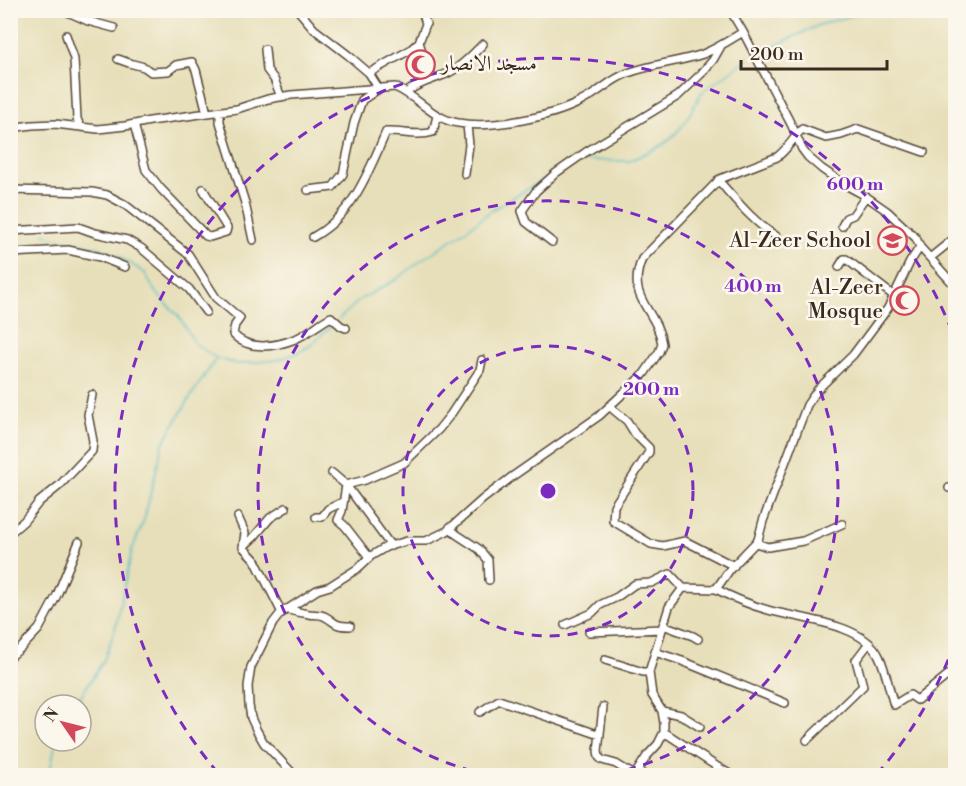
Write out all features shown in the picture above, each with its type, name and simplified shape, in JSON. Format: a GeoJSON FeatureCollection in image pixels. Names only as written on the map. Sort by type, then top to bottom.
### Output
{"type":"FeatureCollection","features":[{"type":"Feature","properties":{"kind":"street"},"geometry":{"type":"LineString","coordinates":[[68,10],[88,21],[114,28]]}},
{"type":"Feature","properties":{"kind":"street"},"geometry":{"type":"LineString","coordinates":[[298,10],[314,30],[369,73],[379,89]]}},
{"type":"Feature","properties":{"kind":"street"},"geometry":{"type":"LineString","coordinates":[[369,73],[410,50],[419,42],[426,24],[422,10]]}},
{"type":"Feature","properties":{"kind":"street"},"geometry":{"type":"LineString","coordinates":[[730,10],[808,157],[829,174],[867,196],[895,218],[916,238],[920,247],[956,287]]}},
{"type":"Feature","properties":{"kind":"street"},"geometry":{"type":"LineString","coordinates":[[10,128],[32,124],[56,124],[98,129],[237,110],[281,97],[395,87],[407,92],[445,120],[479,125],[525,120],[582,101],[626,74],[703,54],[722,46],[743,32]]}},
{"type":"Feature","properties":{"kind":"street"},"geometry":{"type":"LineString","coordinates":[[66,35],[74,59],[77,119],[80,126]]}},
{"type":"Feature","properties":{"kind":"street"},"geometry":{"type":"LineString","coordinates":[[419,42],[426,65],[424,82]]}},
{"type":"Feature","properties":{"kind":"street"},"geometry":{"type":"LineString","coordinates":[[407,92],[424,82],[451,72],[483,44]]}},
{"type":"Feature","properties":{"kind":"street"},"geometry":{"type":"LineString","coordinates":[[552,242],[526,222],[522,211],[536,191],[556,173],[586,152],[678,96],[701,74],[722,46]]}},
{"type":"Feature","properties":{"kind":"street"},"geometry":{"type":"LineString","coordinates":[[265,49],[267,70],[274,79],[281,97]]}},
{"type":"Feature","properties":{"kind":"street"},"geometry":{"type":"LineString","coordinates":[[118,59],[144,67],[151,72],[168,71],[176,65],[192,62],[207,113]]}},
{"type":"Feature","properties":{"kind":"street"},"geometry":{"type":"LineString","coordinates":[[308,190],[333,188],[343,174],[362,100],[379,89]]}},
{"type":"Feature","properties":{"kind":"street"},"geometry":{"type":"LineString","coordinates":[[220,112],[220,122],[245,203],[253,240]]}},
{"type":"Feature","properties":{"kind":"street"},"geometry":{"type":"LineString","coordinates":[[313,237],[336,221],[363,184],[386,132],[397,131],[423,135],[433,132],[437,116]]}},
{"type":"Feature","properties":{"kind":"street"},"geometry":{"type":"LineString","coordinates":[[134,124],[146,170],[161,189],[206,236],[226,232],[226,228],[203,189]]}},
{"type":"Feature","properties":{"kind":"street"},"geometry":{"type":"LineString","coordinates":[[465,174],[469,146],[467,125]]}},
{"type":"Feature","properties":{"kind":"street"},"geometry":{"type":"LineString","coordinates":[[295,776],[260,737],[251,718],[249,705],[248,686],[251,667],[273,623],[284,611],[317,590],[342,579],[369,557],[406,541],[426,541],[450,527],[505,482],[581,429],[645,374],[662,344],[659,331],[638,294],[636,281],[642,259],[718,180],[777,157],[802,129],[826,138],[858,129],[924,152]]}},
{"type":"Feature","properties":{"kind":"street"},"geometry":{"type":"LineString","coordinates":[[718,180],[755,220],[776,236]]}},
{"type":"Feature","properties":{"kind":"street"},"geometry":{"type":"LineString","coordinates":[[10,190],[92,192],[107,195],[124,204],[188,254],[216,298],[240,318],[235,324],[233,334],[239,341],[255,346],[296,339],[331,317],[346,328]]}},
{"type":"Feature","properties":{"kind":"street"},"geometry":{"type":"LineString","coordinates":[[842,226],[846,218],[853,215],[867,196]]}},
{"type":"Feature","properties":{"kind":"street"},"geometry":{"type":"LineString","coordinates":[[10,231],[78,226],[95,233],[127,240],[141,248],[189,289],[206,312]]}},
{"type":"Feature","properties":{"kind":"street"},"geometry":{"type":"LineString","coordinates":[[930,258],[956,237]]}},
{"type":"Feature","properties":{"kind":"street"},"geometry":{"type":"LineString","coordinates":[[716,589],[758,540],[807,405],[818,389],[853,356],[888,308],[920,247]]}},
{"type":"Feature","properties":{"kind":"street"},"geometry":{"type":"LineString","coordinates":[[10,253],[68,250],[100,256],[125,267]]}},
{"type":"Feature","properties":{"kind":"street"},"geometry":{"type":"LineString","coordinates":[[839,267],[846,259],[894,296]]}},
{"type":"Feature","properties":{"kind":"street"},"geometry":{"type":"LineString","coordinates":[[346,485],[366,480],[404,463],[451,414],[480,370],[482,360]]}},
{"type":"Feature","properties":{"kind":"street"},"geometry":{"type":"LineString","coordinates":[[10,533],[92,451],[93,441],[88,415],[92,395]]}},
{"type":"Feature","properties":{"kind":"street"},"geometry":{"type":"LineString","coordinates":[[609,406],[627,421],[650,452],[614,506],[613,521],[651,544],[663,546],[685,541],[734,566]]}},
{"type":"Feature","properties":{"kind":"street"},"geometry":{"type":"LineString","coordinates":[[332,473],[346,485],[391,546]]}},
{"type":"Feature","properties":{"kind":"street"},"geometry":{"type":"LineString","coordinates":[[346,485],[342,511],[338,520],[369,557]]}},
{"type":"Feature","properties":{"kind":"street"},"geometry":{"type":"LineString","coordinates":[[316,517],[322,517],[328,509],[343,502]]}},
{"type":"Feature","properties":{"kind":"street"},"geometry":{"type":"LineString","coordinates":[[243,547],[270,518],[286,508]]}},
{"type":"Feature","properties":{"kind":"street"},"geometry":{"type":"LineString","coordinates":[[238,518],[246,533],[243,547]]}},
{"type":"Feature","properties":{"kind":"street"},"geometry":{"type":"LineString","coordinates":[[756,543],[768,547],[803,541],[842,524]]}},
{"type":"Feature","properties":{"kind":"street"},"geometry":{"type":"LineString","coordinates":[[450,527],[456,534],[479,549],[488,560],[489,580]]}},
{"type":"Feature","properties":{"kind":"street"},"geometry":{"type":"LineString","coordinates":[[10,657],[39,628],[57,595],[79,542]]}},
{"type":"Feature","properties":{"kind":"street"},"geometry":{"type":"LineString","coordinates":[[243,547],[255,560],[284,611]]}},
{"type":"Feature","properties":{"kind":"street"},"geometry":{"type":"LineString","coordinates":[[565,625],[592,613],[600,605],[618,597],[635,584],[651,583],[670,574],[684,588],[716,589],[731,597],[769,610],[834,626],[857,635],[869,643],[879,656],[894,705],[910,695],[917,700],[948,675]]}},
{"type":"Feature","properties":{"kind":"street"},"geometry":{"type":"LineString","coordinates":[[635,774],[658,744],[664,732],[662,711],[652,695],[649,672],[669,607],[684,588]]}},
{"type":"Feature","properties":{"kind":"street"},"geometry":{"type":"LineString","coordinates":[[284,611],[296,610],[322,615],[338,626],[350,626]]}},
{"type":"Feature","properties":{"kind":"street"},"geometry":{"type":"LineString","coordinates":[[589,632],[662,627],[698,639]]}},
{"type":"Feature","properties":{"kind":"street"},"geometry":{"type":"LineString","coordinates":[[807,740],[863,686],[856,660],[869,643]]}},
{"type":"Feature","properties":{"kind":"street"},"geometry":{"type":"LineString","coordinates":[[655,652],[785,703]]}},
{"type":"Feature","properties":{"kind":"street"},"geometry":{"type":"LineString","coordinates":[[605,660],[649,672]]}},
{"type":"Feature","properties":{"kind":"street"},"geometry":{"type":"LineString","coordinates":[[480,712],[499,700],[600,735]]}},
{"type":"Feature","properties":{"kind":"street"},"geometry":{"type":"LineString","coordinates":[[603,707],[599,757],[635,774],[646,776]]}},
{"type":"Feature","properties":{"kind":"street"},"geometry":{"type":"LineString","coordinates":[[662,711],[681,715],[700,727]]}},
{"type":"Feature","properties":{"kind":"street"},"geometry":{"type":"LineString","coordinates":[[664,732],[733,776]]}},
{"type":"Feature","properties":{"kind":"waterway"},"geometry":{"type":"LineString","coordinates":[[759,53],[819,25],[871,10]]}},
{"type":"Feature","properties":{"kind":"waterway"},"geometry":{"type":"LineString","coordinates":[[578,160],[629,161],[657,148],[671,139],[684,124],[702,92],[749,58]]}},
{"type":"Feature","properties":{"kind":"waterway"},"geometry":{"type":"LineString","coordinates":[[339,319],[361,299],[397,279],[492,210],[543,180]]}},
{"type":"Feature","properties":{"kind":"waterway"},"geometry":{"type":"LineString","coordinates":[[44,233],[51,238],[97,247],[120,257],[145,273],[154,290],[180,318],[195,344],[216,358],[238,364],[277,360],[310,346],[333,324]]}},
{"type":"Feature","properties":{"kind":"waterway"},"geometry":{"type":"LineString","coordinates":[[83,693],[104,660],[115,629],[132,550],[144,520],[163,443],[215,360]]}},
{"type":"Feature","properties":{"kind":"waterway"},"geometry":{"type":"LineString","coordinates":[[49,776],[54,753]]}},
{"type":"Feature","properties":{"kind":"place","name":"مسجد الانصار"},"geometry":{"type":"Point","coordinates":[420,64]}},
{"type":"Feature","properties":{"kind":"place","name":"Al-Zeer School"},"geometry":{"type":"Point","coordinates":[892,241]}},
{"type":"Feature","properties":{"kind":"place","name":"Al-Zeer Mosque"},"geometry":{"type":"Point","coordinates":[904,300]}}]}
